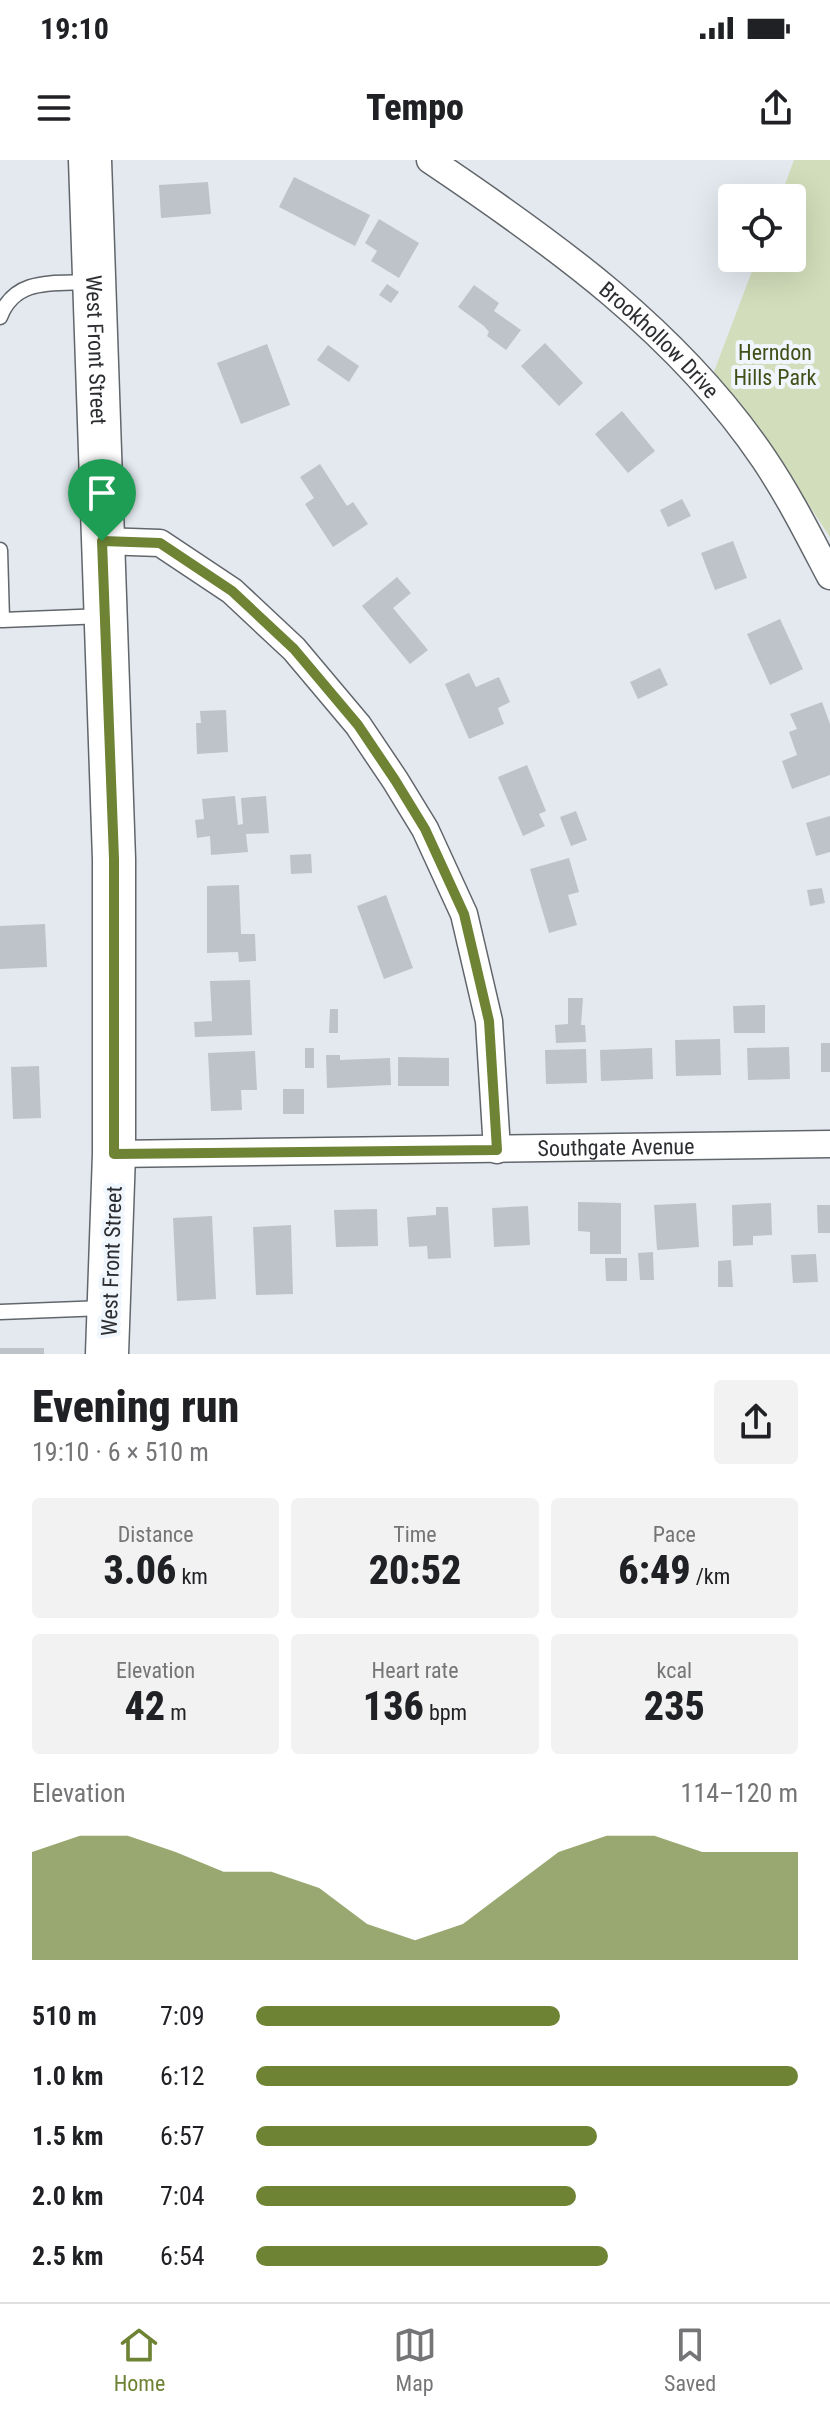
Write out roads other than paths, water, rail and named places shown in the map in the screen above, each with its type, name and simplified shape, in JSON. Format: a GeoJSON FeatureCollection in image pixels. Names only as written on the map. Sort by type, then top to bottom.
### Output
{"type":"FeatureCollection","features":[{"type":"Feature","properties":{"kind":"main road","name":"West Front Street"},"geometry":{"type":"LineString","coordinates":[[90,160],[114,859],[114,1154],[107,1354]]}},
{"type":"Feature","properties":{"kind":"street","name":"Brookhollow Drive"},"geometry":{"type":"LineString","coordinates":[[430,160],[582,267],[699,378],[762,457],[830,576]]}},
{"type":"Feature","properties":{"kind":"street"},"geometry":{"type":"LineString","coordinates":[[102,541],[160,543],[232,591],[294,649],[358,725],[395,780],[425,829],[464,914],[489,1021],[497,1150]]}},
{"type":"Feature","properties":{"kind":"street","name":"Southgate Avenue"},"geometry":{"type":"LineString","coordinates":[[114,1154],[830,1144]]}},
{"type":"Feature","properties":{"kind":"lane"},"geometry":{"type":"LineString","coordinates":[[0,317],[7,302],[22,288],[94,282]]}},
{"type":"Feature","properties":{"kind":"lane"},"geometry":{"type":"LineString","coordinates":[[0,550],[1,620],[104,616]]}},
{"type":"Feature","properties":{"kind":"lane"},"geometry":{"type":"LineString","coordinates":[[0,1312],[109,1307]]}},
{"type":"Feature","properties":{"kind":"park label","name":"Herndon Hills Park"},"geometry":{"type":"Point","coordinates":[775,364]}}]}
